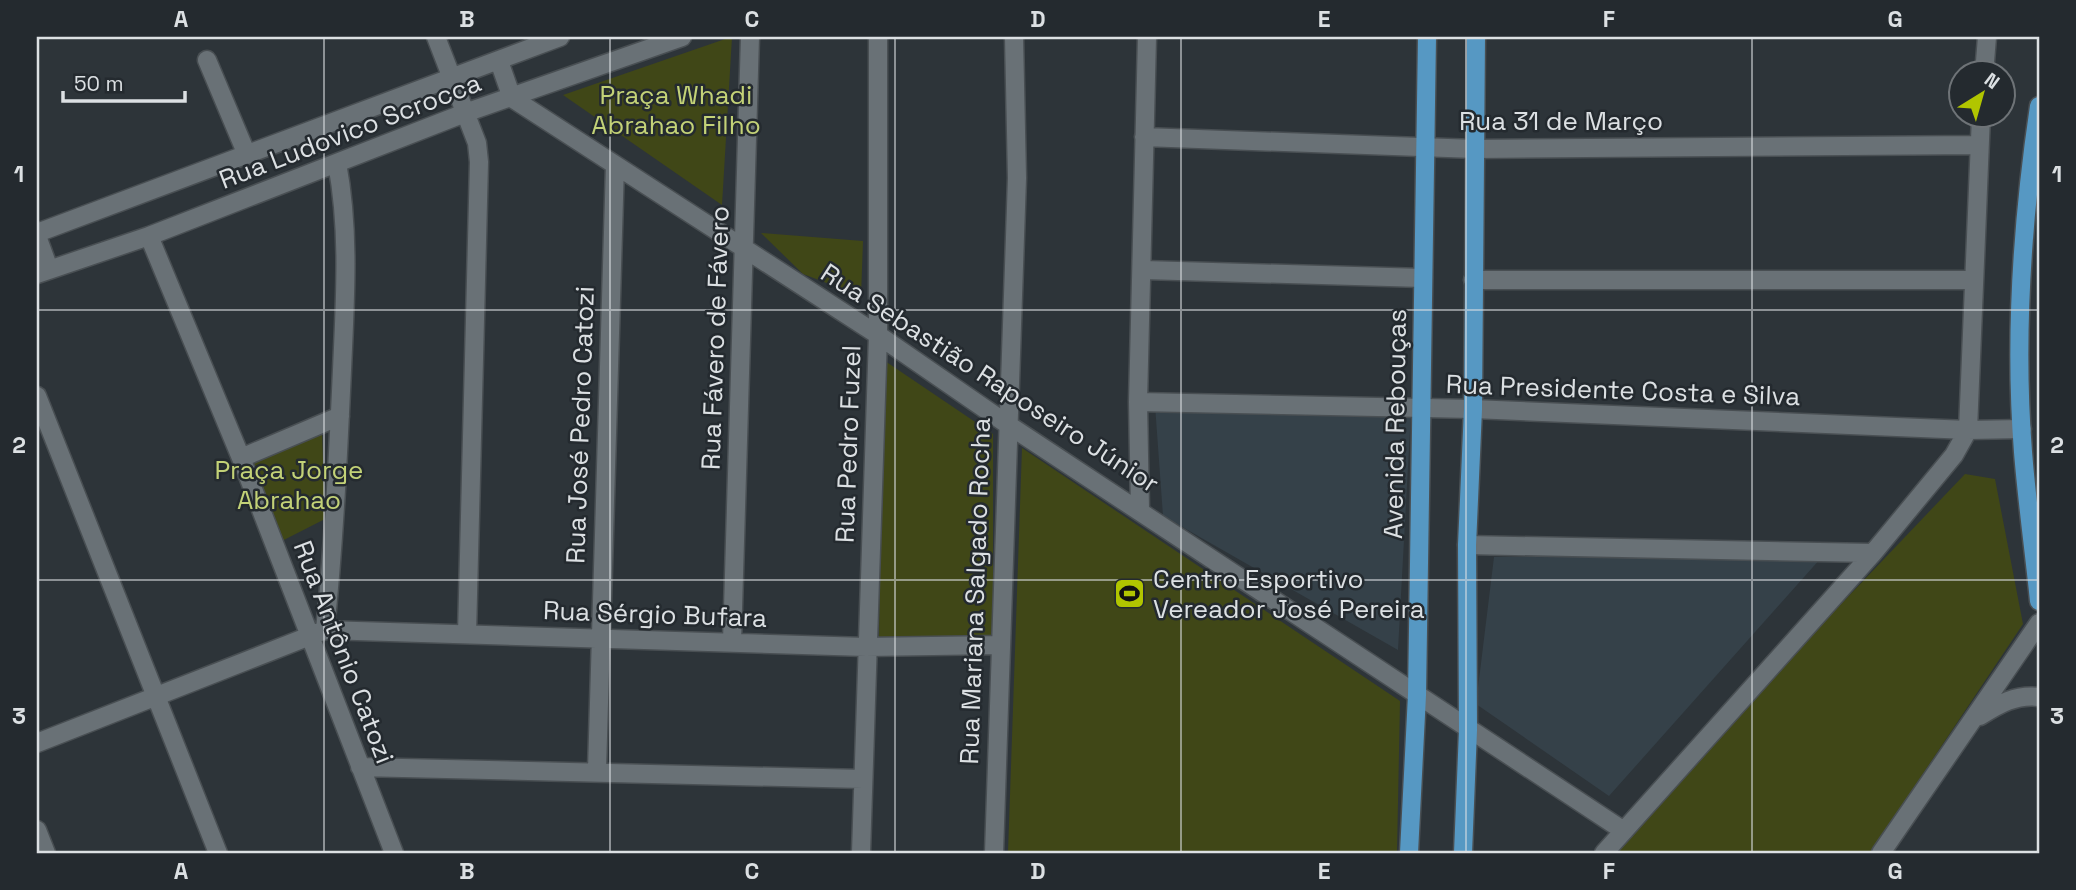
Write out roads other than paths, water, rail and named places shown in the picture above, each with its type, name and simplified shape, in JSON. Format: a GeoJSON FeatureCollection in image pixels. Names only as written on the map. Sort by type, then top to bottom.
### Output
{"type":"FeatureCollection","features":[{"type":"Feature","properties":{"kind":"main road","name":"Avenida Rebouças"},"geometry":{"type":"LineString","coordinates":[[1409,853],[1417,695],[1427,37]]}},
{"type":"Feature","properties":{"kind":"main road"},"geometry":{"type":"LineString","coordinates":[[1463,853],[1468,730],[1467,545],[1473,410],[1476,37]]}},
{"type":"Feature","properties":{"kind":"main road"},"geometry":{"type":"LineString","coordinates":[[2039,106],[2027,186],[2020,287],[2022,429],[2039,600]]}},
{"type":"Feature","properties":{"kind":"street"},"geometry":{"type":"LineString","coordinates":[[436,37],[477,143],[480,173],[467,634]]}},
{"type":"Feature","properties":{"kind":"street","name":"Rua Ludovico Scrocca"},"geometry":{"type":"LineString","coordinates":[[37,234],[560,37]]}},
{"type":"Feature","properties":{"kind":"street","name":"Rua Ludovico Scrocca"},"geometry":{"type":"LineString","coordinates":[[43,272],[149,236],[465,113],[682,37]]}},
{"type":"Feature","properties":{"kind":"street","name":"Rua Fávero de Fávero"},"geometry":{"type":"LineString","coordinates":[[732,642],[750,37]]}},
{"type":"Feature","properties":{"kind":"street","name":"Rua Pedro Fuzel"},"geometry":{"type":"LineString","coordinates":[[861,853],[878,335],[878,37]]}},
{"type":"Feature","properties":{"kind":"street","name":"Rua Mariana Salgado Rocha"},"geometry":{"type":"LineString","coordinates":[[993,853],[1017,178],[1014,37]]}},
{"type":"Feature","properties":{"kind":"street"},"geometry":{"type":"LineString","coordinates":[[1140,509],[1138,402],[1144,270],[1147,37]]}},
{"type":"Feature","properties":{"kind":"street"},"geometry":{"type":"LineString","coordinates":[[1985,60],[1987,37]]}},
{"type":"Feature","properties":{"kind":"street"},"geometry":{"type":"LineString","coordinates":[[207,60],[247,155]]}},
{"type":"Feature","properties":{"kind":"street"},"geometry":{"type":"LineString","coordinates":[[499,61],[512,98]]}},
{"type":"Feature","properties":{"kind":"street","name":"Rua Sebastião Raposeiro Júnior"},"geometry":{"type":"LineString","coordinates":[[512,98],[878,335],[1007,424],[1140,509],[1468,730],[1624,831]]}},
{"type":"Feature","properties":{"kind":"street"},"geometry":{"type":"LineString","coordinates":[[1604,853],[1873,553],[1954,455],[1968,430],[1979,130]]}},
{"type":"Feature","properties":{"kind":"street","name":"Rua 31 de Março"},"geometry":{"type":"LineString","coordinates":[[1144,137],[1475,149],[1978,145]]}},
{"type":"Feature","properties":{"kind":"street"},"geometry":{"type":"LineString","coordinates":[[37,743],[317,632],[336,524],[346,208],[337,163]]}},
{"type":"Feature","properties":{"kind":"street","name":"Rua José Pedro Catozi"},"geometry":{"type":"LineString","coordinates":[[597,770],[615,165]]}},
{"type":"Feature","properties":{"kind":"street"},"geometry":{"type":"LineString","coordinates":[[37,234],[43,272]]}},
{"type":"Feature","properties":{"kind":"street","name":"Rua Antônio Catozi"},"geometry":{"type":"LineString","coordinates":[[149,236],[317,632],[359,766],[394,853]]}},
{"type":"Feature","properties":{"kind":"street"},"geometry":{"type":"LineString","coordinates":[[1144,270],[1423,278]]}},
{"type":"Feature","properties":{"kind":"street"},"geometry":{"type":"LineString","coordinates":[[1473,280],[1973,280]]}},
{"type":"Feature","properties":{"kind":"street"},"geometry":{"type":"LineString","coordinates":[[37,396],[218,853]]}},
{"type":"Feature","properties":{"kind":"street","name":"Rua Presidente Costa e Silva"},"geometry":{"type":"LineString","coordinates":[[1138,402],[1473,410],[1968,430],[2022,429]]}},
{"type":"Feature","properties":{"kind":"street"},"geometry":{"type":"LineString","coordinates":[[241,458],[340,416]]}},
{"type":"Feature","properties":{"kind":"street"},"geometry":{"type":"LineString","coordinates":[[1467,545],[1873,553]]}},
{"type":"Feature","properties":{"kind":"street"},"geometry":{"type":"LineString","coordinates":[[1881,853],[2039,623]]}},
{"type":"Feature","properties":{"kind":"street","name":"Rua Sérgio Bufara"},"geometry":{"type":"LineString","coordinates":[[317,632],[866,647],[999,645]]}},
{"type":"Feature","properties":{"kind":"street"},"geometry":{"type":"LineString","coordinates":[[1971,722],[2001,702],[2027,695],[2039,696]]}},
{"type":"Feature","properties":{"kind":"street"},"geometry":{"type":"LineString","coordinates":[[359,766],[597,770],[863,779]]}},
{"type":"Feature","properties":{"kind":"street"},"geometry":{"type":"LineString","coordinates":[[37,830],[46,853]]}},
{"type":"Feature","properties":{"kind":"place","name":"Centro Esportivo Vereador José Pereira"},"geometry":{"type":"Point","coordinates":[1130,594]}},
{"type":"Feature","properties":{"kind":"park label","name":"Praça Whadi Abrahao Filho"},"geometry":{"type":"Point","coordinates":[676,110]}},
{"type":"Feature","properties":{"kind":"park label","name":"Praça Jorge Abrahao"},"geometry":{"type":"Point","coordinates":[289,485]}}]}
